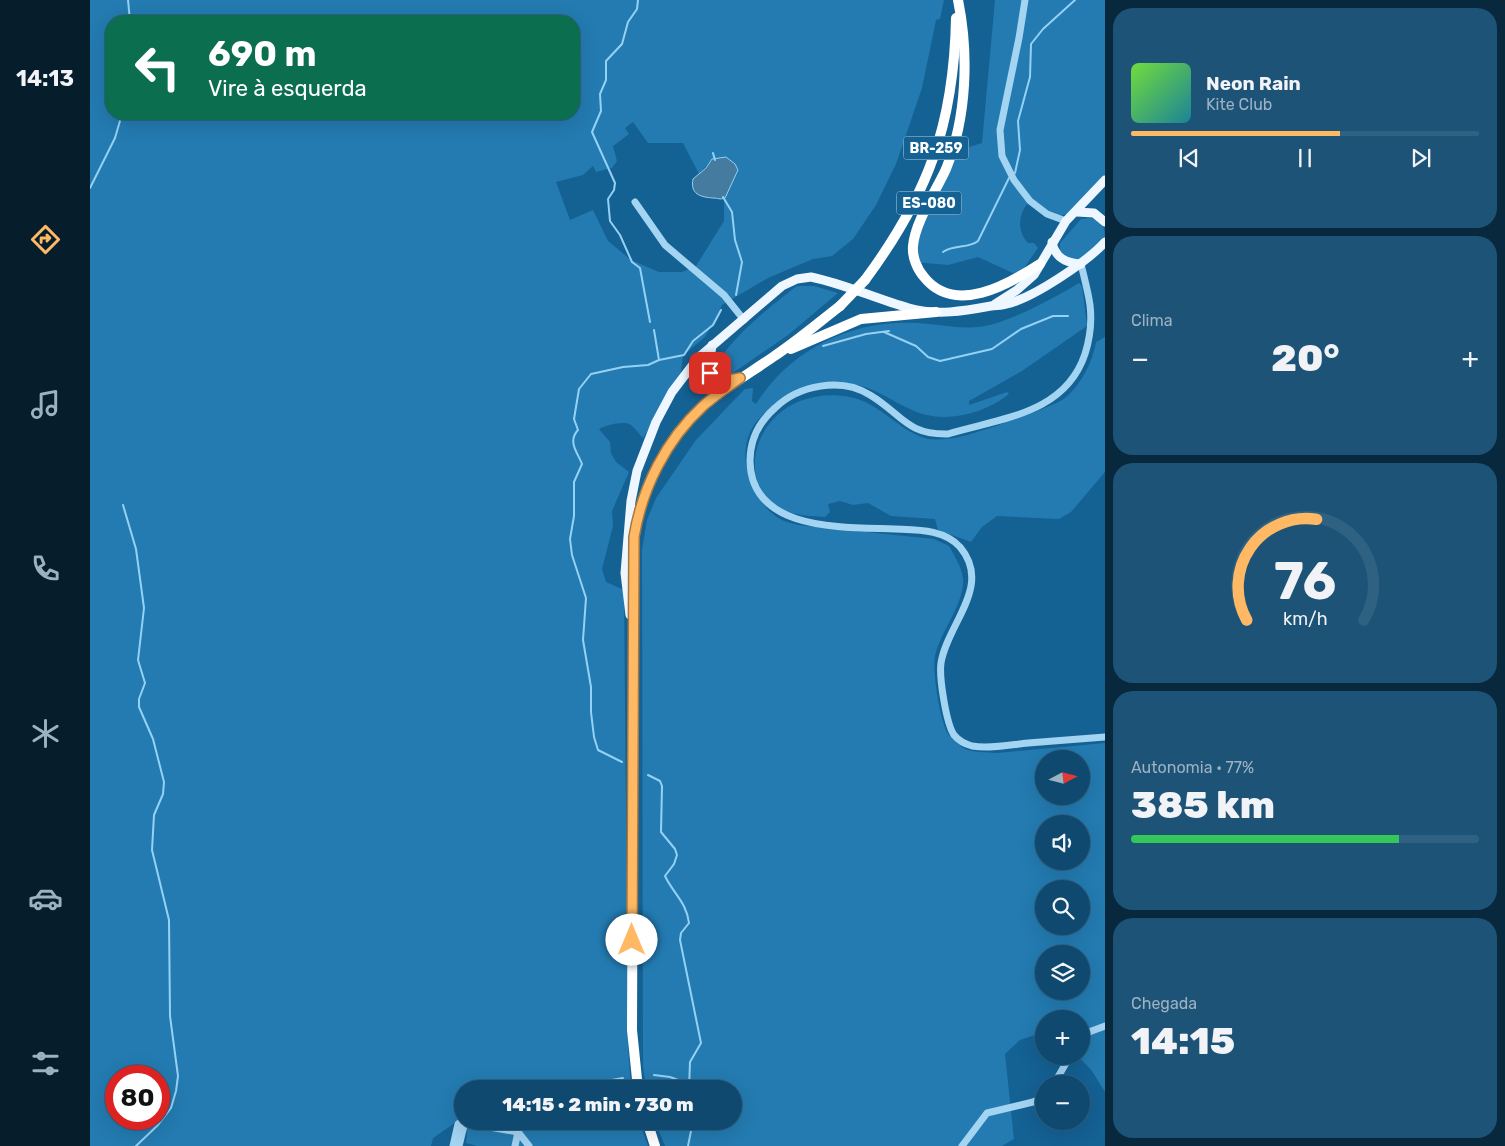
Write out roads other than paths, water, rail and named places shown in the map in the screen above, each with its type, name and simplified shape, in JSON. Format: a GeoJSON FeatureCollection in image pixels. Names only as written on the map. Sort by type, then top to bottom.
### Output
{"type":"FeatureCollection","features":[{"type":"Feature","properties":{"kind":"highway","name":"ES-080"},"geometry":{"type":"LineString","coordinates":[[957,0],[964,52],[961,106],[956,138],[946,168],[916,234],[914,256],[926,280],[936,288],[954,295],[984,292],[1001,286],[1016,280],[1040,264]]}},
{"type":"Feature","properties":{"kind":"highway","name":"BR-259"},"geometry":{"type":"LineString","coordinates":[[637,1080],[632,1030],[632,633],[634,537],[640,509],[651,476],[679,433],[697,413],[740,378],[772,358],[840,306],[865,280],[893,242],[910,213],[934,157],[948,105],[954,60],[957,0]]}},
{"type":"Feature","properties":{"kind":"highway","name":"ES-080"},"geometry":{"type":"LineString","coordinates":[[772,358],[855,320],[936,312]]}},
{"type":"Feature","properties":{"kind":"highway"},"geometry":{"type":"LineString","coordinates":[[650,1130],[655,1146]]}},
{"type":"Feature","properties":{"kind":"main road","name":"ES-080"},"geometry":{"type":"LineString","coordinates":[[712,345],[744,320],[782,286],[806,276],[828,280],[910,308],[936,312],[972,311],[992,305],[1026,283],[1066,221],[1077,212],[1105,180]]}},
{"type":"Feature","properties":{"kind":"main road"},"geometry":{"type":"LineString","coordinates":[[1077,212],[1094,213],[1105,222]]}},
{"type":"Feature","properties":{"kind":"main road"},"geometry":{"type":"LineString","coordinates":[[1052,242],[1055,252],[1063,260],[1081,264]]}},
{"type":"Feature","properties":{"kind":"main road"},"geometry":{"type":"LineString","coordinates":[[992,305],[1006,304],[1071,270],[1081,264],[1105,243]]}},
{"type":"Feature","properties":{"kind":"main road"},"geometry":{"type":"LineString","coordinates":[[712,345],[709,368],[712,376],[724,380],[740,378]]}},
{"type":"Feature","properties":{"kind":"main road"},"geometry":{"type":"LineString","coordinates":[[632,633],[625,572],[626,544],[637,472],[656,422],[672,392],[692,366],[712,345]]}},
{"type":"Feature","properties":{"kind":"street"},"geometry":{"type":"LineString","coordinates":[[1025,0],[1000,130],[1002,156],[1011,175],[1030,201],[1047,214],[1066,221]]}},
{"type":"Feature","properties":{"kind":"street"},"geometry":{"type":"LineString","coordinates":[[635,202],[659,238]]}},
{"type":"Feature","properties":{"kind":"street"},"geometry":{"type":"LineString","coordinates":[[650,233],[659,238],[724,295],[744,320]]}},
{"type":"Feature","properties":{"kind":"street"},"geometry":{"type":"LineString","coordinates":[[1081,264],[1090,304],[1089,342],[1071,383],[1056,397],[1023,413],[948,434],[938,435],[912,429],[874,397],[858,389],[834,385],[812,387],[799,392],[778,405],[763,419],[755,433],[750,461],[755,488],[765,502],[784,515],[821,524],[928,532],[949,537],[966,555],[972,584],[967,604],[941,663],[949,724],[961,742],[986,747],[1105,737]]}},
{"type":"Feature","properties":{"kind":"street"},"geometry":{"type":"LineString","coordinates":[[1071,270],[1084,278]]}},
{"type":"Feature","properties":{"kind":"street"},"geometry":{"type":"LineString","coordinates":[[1090,1031],[1105,1026]]}},
{"type":"Feature","properties":{"kind":"street"},"geometry":{"type":"LineString","coordinates":[[962,1146],[987,1113],[1035,1101]]}},
{"type":"Feature","properties":{"kind":"street"},"geometry":{"type":"LineString","coordinates":[[453,1146],[456,1130]]}},
{"type":"Feature","properties":{"kind":"street"},"geometry":{"type":"LineString","coordinates":[[459,1146],[464,1130]]}},
{"type":"Feature","properties":{"kind":"street"},"geometry":{"type":"LineString","coordinates":[[508,1130],[518,1132],[529,1146]]}},
{"type":"Feature","properties":{"kind":"street"},"geometry":{"type":"LineString","coordinates":[[515,1146],[518,1132]]}},
{"type":"Feature","properties":{"kind":"waterway"},"geometry":{"type":"LineString","coordinates":[[128,0],[129,15]]}},
{"type":"Feature","properties":{"kind":"waterway"},"geometry":{"type":"LineString","coordinates":[[638,0],[637,9],[628,22],[622,44],[606,61],[606,80],[600,94],[601,111],[592,132],[615,183],[614,190],[608,199],[610,221],[620,235],[632,262],[640,268],[650,322]]}},
{"type":"Feature","properties":{"kind":"waterway"},"geometry":{"type":"LineString","coordinates":[[1015,173],[1020,150],[1018,121],[1030,77],[1031,44],[1043,29],[1075,0]]}},
{"type":"Feature","properties":{"kind":"waterway"},"geometry":{"type":"LineString","coordinates":[[90,188],[115,138],[120,120]]}},
{"type":"Feature","properties":{"kind":"waterway"},"geometry":{"type":"LineString","coordinates":[[713,153],[715,160]]}},
{"type":"Feature","properties":{"kind":"waterway"},"geometry":{"type":"LineString","coordinates":[[943,252],[978,241],[1009,178]]}},
{"type":"Feature","properties":{"kind":"waterway"},"geometry":{"type":"LineString","coordinates":[[723,197],[732,212],[735,240],[742,262],[736,295]]}},
{"type":"Feature","properties":{"kind":"waterway"},"geometry":{"type":"LineString","coordinates":[[622,762],[598,750],[594,737],[591,687],[583,640],[586,598],[572,555],[570,539],[574,516],[574,482],[582,464],[573,443],[578,430],[574,419],[579,389],[591,374],[623,367],[648,365],[659,360],[684,355],[693,341],[713,325],[721,310]]}},
{"type":"Feature","properties":{"kind":"waterway"},"geometry":{"type":"LineString","coordinates":[[884,332],[916,346],[928,357],[940,361],[992,349],[1021,329],[1053,316],[1068,316]]}},
{"type":"Feature","properties":{"kind":"waterway"},"geometry":{"type":"LineString","coordinates":[[654,330],[659,360]]}},
{"type":"Feature","properties":{"kind":"waterway"},"geometry":{"type":"LineString","coordinates":[[823,346],[866,334],[889,331]]}},
{"type":"Feature","properties":{"kind":"waterway"},"geometry":{"type":"LineString","coordinates":[[123,505],[136,549],[144,608],[138,660],[145,683],[139,699],[139,707],[153,739],[164,782],[163,794],[154,815],[152,850],[169,920],[170,1016],[178,1076],[171,1108],[158,1125],[136,1146]]}},
{"type":"Feature","properties":{"kind":"waterway"},"geometry":{"type":"LineString","coordinates":[[648,775],[660,781],[662,786],[661,832],[675,849],[677,855],[674,864],[665,876],[683,904],[689,923],[681,933],[680,940],[701,1043],[690,1062],[689,1080]]}},
{"type":"Feature","properties":{"kind":"waterway"},"geometry":{"type":"LineString","coordinates":[[654,1075],[678,1080]]}},
{"type":"Feature","properties":{"kind":"waterway"},"geometry":{"type":"LineString","coordinates":[[612,1080],[623,1078]]}},
{"type":"Feature","properties":{"kind":"waterway"},"geometry":{"type":"LineString","coordinates":[[688,1146],[691,1130]]}}]}
